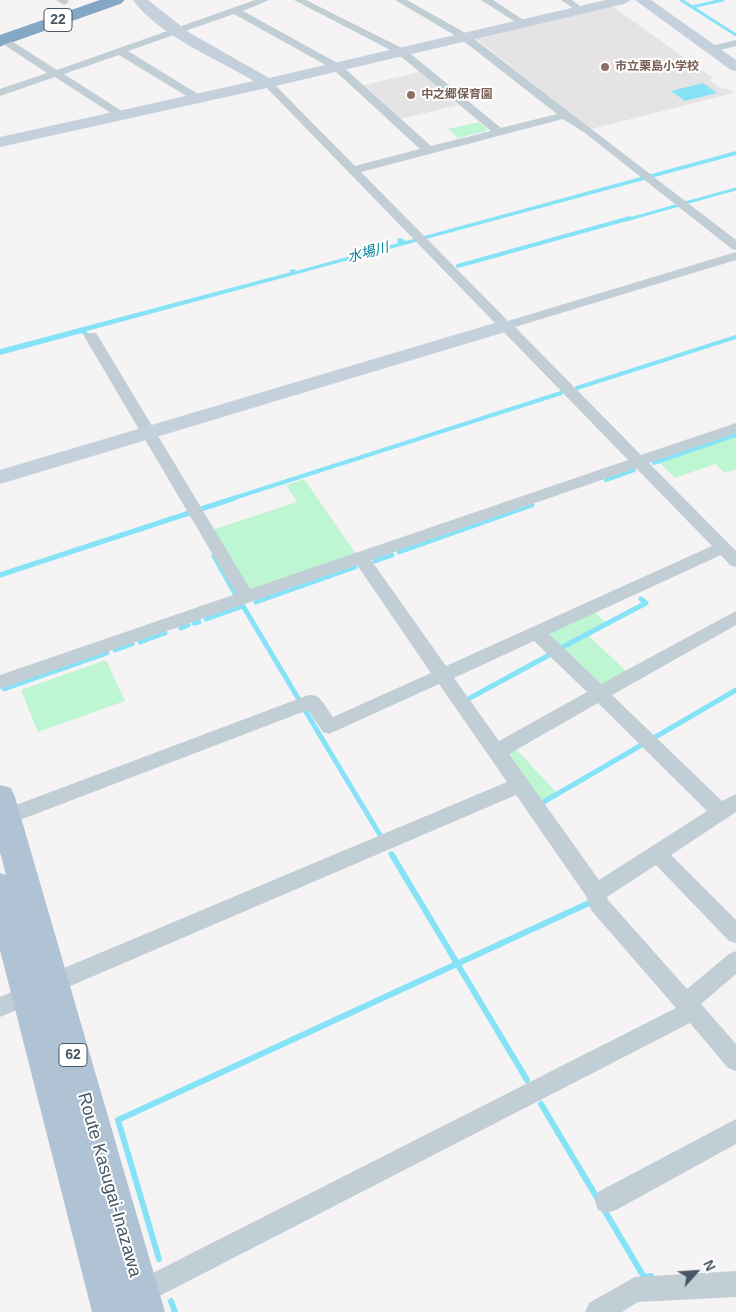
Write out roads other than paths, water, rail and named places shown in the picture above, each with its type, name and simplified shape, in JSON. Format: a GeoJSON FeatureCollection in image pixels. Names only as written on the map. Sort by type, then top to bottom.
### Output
{"type":"FeatureCollection","features":[{"type":"Feature","properties":{"kind":"highway"},"geometry":{"type":"LineString","coordinates":[[1,36],[82,0]]}},
{"type":"Feature","properties":{"kind":"highway"},"geometry":{"type":"LineString","coordinates":[[1,36],[109,0]]}},
{"type":"Feature","properties":{"kind":"highway","name":"22"},"geometry":{"type":"LineString","coordinates":[[1,36],[116,0]]}},
{"type":"Feature","properties":{"kind":"highway","name":"22"},"geometry":{"type":"LineString","coordinates":[[46,8],[65,1]]}},
{"type":"Feature","properties":{"kind":"main road","name":"Route Kasugai-Inazawa"},"geometry":{"type":"LineString","coordinates":[[3,807],[27,995]]}},
{"type":"Feature","properties":{"kind":"main road","name":"Route Kasugai-Inazawa"},"geometry":{"type":"LineString","coordinates":[[0,887],[27,995],[133,1306]]}},
{"type":"Feature","properties":{"kind":"street"},"geometry":{"type":"LineString","coordinates":[[140,0],[156,17],[267,83],[736,561]]}},
{"type":"Feature","properties":{"kind":"street"},"geometry":{"type":"LineString","coordinates":[[0,93],[264,0]]}},
{"type":"Feature","properties":{"kind":"street"},"geometry":{"type":"LineString","coordinates":[[299,0],[402,52],[498,131]]}},
{"type":"Feature","properties":{"kind":"street"},"geometry":{"type":"LineString","coordinates":[[400,0],[465,37],[736,246]]}},
{"type":"Feature","properties":{"kind":"street"},"geometry":{"type":"LineString","coordinates":[[486,0],[523,24]]}},
{"type":"Feature","properties":{"kind":"street"},"geometry":{"type":"LineString","coordinates":[[566,0],[580,10]]}},
{"type":"Feature","properties":{"kind":"street"},"geometry":{"type":"LineString","coordinates":[[0,142],[267,83],[624,0]]}},
{"type":"Feature","properties":{"kind":"street"},"geometry":{"type":"LineString","coordinates":[[642,0],[736,66]]}},
{"type":"Feature","properties":{"kind":"street"},"geometry":{"type":"LineString","coordinates":[[234,10],[337,67],[428,150]]}},
{"type":"Feature","properties":{"kind":"street"},"geometry":{"type":"LineString","coordinates":[[1,36],[122,115]]}},
{"type":"Feature","properties":{"kind":"street"},"geometry":{"type":"LineString","coordinates":[[711,49],[736,43]]}},
{"type":"Feature","properties":{"kind":"street"},"geometry":{"type":"LineString","coordinates":[[120,50],[198,98]]}},
{"type":"Feature","properties":{"kind":"street"},"geometry":{"type":"LineString","coordinates":[[354,170],[564,115]]}},
{"type":"Feature","properties":{"kind":"street"},"geometry":{"type":"LineString","coordinates":[[0,476],[736,256]]}},
{"type":"Feature","properties":{"kind":"street"},"geometry":{"type":"LineString","coordinates":[[91,336],[247,598]]}},
{"type":"Feature","properties":{"kind":"street"},"geometry":{"type":"LineString","coordinates":[[0,682],[736,428]]}},
{"type":"Feature","properties":{"kind":"street"},"geometry":{"type":"LineString","coordinates":[[3,807],[312,701],[329,727],[722,548]]}},
{"type":"Feature","properties":{"kind":"street"},"geometry":{"type":"LineString","coordinates":[[361,559],[596,893],[598,904],[736,1060]]}},
{"type":"Feature","properties":{"kind":"street"},"geometry":{"type":"LineString","coordinates":[[496,752],[736,618]]}},
{"type":"Feature","properties":{"kind":"street"},"geometry":{"type":"LineString","coordinates":[[537,633],[600,695],[729,807],[596,893]]}},
{"type":"Feature","properties":{"kind":"street"},"geometry":{"type":"LineString","coordinates":[[27,995],[519,785]]}},
{"type":"Feature","properties":{"kind":"street"},"geometry":{"type":"LineString","coordinates":[[657,853],[736,934]]}},
{"type":"Feature","properties":{"kind":"street"},"geometry":{"type":"LineString","coordinates":[[133,1306],[688,1008],[736,961]]}},
{"type":"Feature","properties":{"kind":"street"},"geometry":{"type":"LineString","coordinates":[[607,1201],[736,1132]]}},
{"type":"Feature","properties":{"kind":"street"},"geometry":{"type":"LineString","coordinates":[[598,1312],[635,1290],[736,1284]]}},
{"type":"Feature","properties":{"kind":"water"},"geometry":{"type":"Polygon","coordinates":[[[703,83],[717,93],[685,101],[671,91],[703,83]]]}},
{"type":"Feature","properties":{"kind":"water","name":"水場川"},"geometry":{"type":"Polygon","coordinates":[[[736,151],[736,155],[87,331],[88,334],[83,335],[82,333],[0,355],[0,349],[291,272],[289,270],[294,269],[296,271],[398,243],[397,239],[401,238],[406,241],[736,151]]]}},
{"type":"Feature","properties":{"kind":"waterway"},"geometry":{"type":"LineString","coordinates":[[681,0],[692,7]]}},
{"type":"Feature","properties":{"kind":"waterway"},"geometry":{"type":"LineString","coordinates":[[692,7],[723,0]]}},
{"type":"Feature","properties":{"kind":"waterway"},"geometry":{"type":"LineString","coordinates":[[692,7],[736,35]]}},
{"type":"Feature","properties":{"kind":"waterway"},"geometry":{"type":"LineString","coordinates":[[685,203],[736,189]]}},
{"type":"Feature","properties":{"kind":"waterway"},"geometry":{"type":"LineString","coordinates":[[626,220],[679,205]]}},
{"type":"Feature","properties":{"kind":"waterway"},"geometry":{"type":"LineString","coordinates":[[458,266],[630,218]]}},
{"type":"Feature","properties":{"kind":"waterway"},"geometry":{"type":"LineString","coordinates":[[577,388],[736,337]]}},
{"type":"Feature","properties":{"kind":"waterway"},"geometry":{"type":"LineString","coordinates":[[231,499],[561,393]]}},
{"type":"Feature","properties":{"kind":"waterway"},"geometry":{"type":"LineString","coordinates":[[654,463],[736,435]]}},
{"type":"Feature","properties":{"kind":"waterway"},"geometry":{"type":"LineString","coordinates":[[606,480],[634,470]]}},
{"type":"Feature","properties":{"kind":"waterway"},"geometry":{"type":"LineString","coordinates":[[201,509],[235,498]]}},
{"type":"Feature","properties":{"kind":"waterway"},"geometry":{"type":"LineString","coordinates":[[399,552],[532,505]]}},
{"type":"Feature","properties":{"kind":"waterway"},"geometry":{"type":"LineString","coordinates":[[0,575],[189,513]]}},
{"type":"Feature","properties":{"kind":"waterway"},"geometry":{"type":"LineString","coordinates":[[375,561],[392,555]]}},
{"type":"Feature","properties":{"kind":"waterway"},"geometry":{"type":"LineString","coordinates":[[214,556],[236,595]]}},
{"type":"Feature","properties":{"kind":"waterway"},"geometry":{"type":"LineString","coordinates":[[256,602],[355,567]]}},
{"type":"Feature","properties":{"kind":"waterway"},"geometry":{"type":"LineString","coordinates":[[559,649],[646,603],[641,599]]}},
{"type":"Feature","properties":{"kind":"waterway"},"geometry":{"type":"LineString","coordinates":[[206,619],[243,606],[298,698]]}},
{"type":"Feature","properties":{"kind":"waterway"},"geometry":{"type":"LineString","coordinates":[[194,623],[199,622]]}},
{"type":"Feature","properties":{"kind":"waterway"},"geometry":{"type":"LineString","coordinates":[[181,628],[188,625]]}},
{"type":"Feature","properties":{"kind":"waterway"},"geometry":{"type":"LineString","coordinates":[[140,642],[165,633]]}},
{"type":"Feature","properties":{"kind":"waterway"},"geometry":{"type":"LineString","coordinates":[[115,650],[132,644]]}},
{"type":"Feature","properties":{"kind":"waterway"},"geometry":{"type":"LineString","coordinates":[[4,689],[107,653]]}},
{"type":"Feature","properties":{"kind":"waterway"},"geometry":{"type":"LineString","coordinates":[[470,698],[551,654]]}},
{"type":"Feature","properties":{"kind":"waterway"},"geometry":{"type":"LineString","coordinates":[[652,739],[736,690]]}},
{"type":"Feature","properties":{"kind":"waterway"},"geometry":{"type":"LineString","coordinates":[[306,712],[380,835]]}},
{"type":"Feature","properties":{"kind":"waterway"},"geometry":{"type":"LineString","coordinates":[[540,804],[645,743]]}},
{"type":"Feature","properties":{"kind":"waterway"},"geometry":{"type":"LineString","coordinates":[[392,855],[457,964]]}},
{"type":"Feature","properties":{"kind":"waterway"},"geometry":{"type":"LineString","coordinates":[[457,964],[589,903]]}},
{"type":"Feature","properties":{"kind":"waterway"},"geometry":{"type":"LineString","coordinates":[[159,1259],[118,1120],[457,964]]}},
{"type":"Feature","properties":{"kind":"waterway"},"geometry":{"type":"LineString","coordinates":[[457,964],[527,1080]]}},
{"type":"Feature","properties":{"kind":"waterway"},"geometry":{"type":"LineString","coordinates":[[541,1104],[599,1201]]}},
{"type":"Feature","properties":{"kind":"waterway"},"geometry":{"type":"LineString","coordinates":[[603,1208],[644,1277],[651,1276]]}},
{"type":"Feature","properties":{"kind":"waterway"},"geometry":{"type":"LineString","coordinates":[[171,1301],[175,1312]]}},
{"type":"Feature","properties":{"kind":"place","name":"市立栗島小学校"},"geometry":{"type":"Point","coordinates":[605,67]}},
{"type":"Feature","properties":{"kind":"place","name":"中之郷保育園"},"geometry":{"type":"Point","coordinates":[411,95]}}]}
